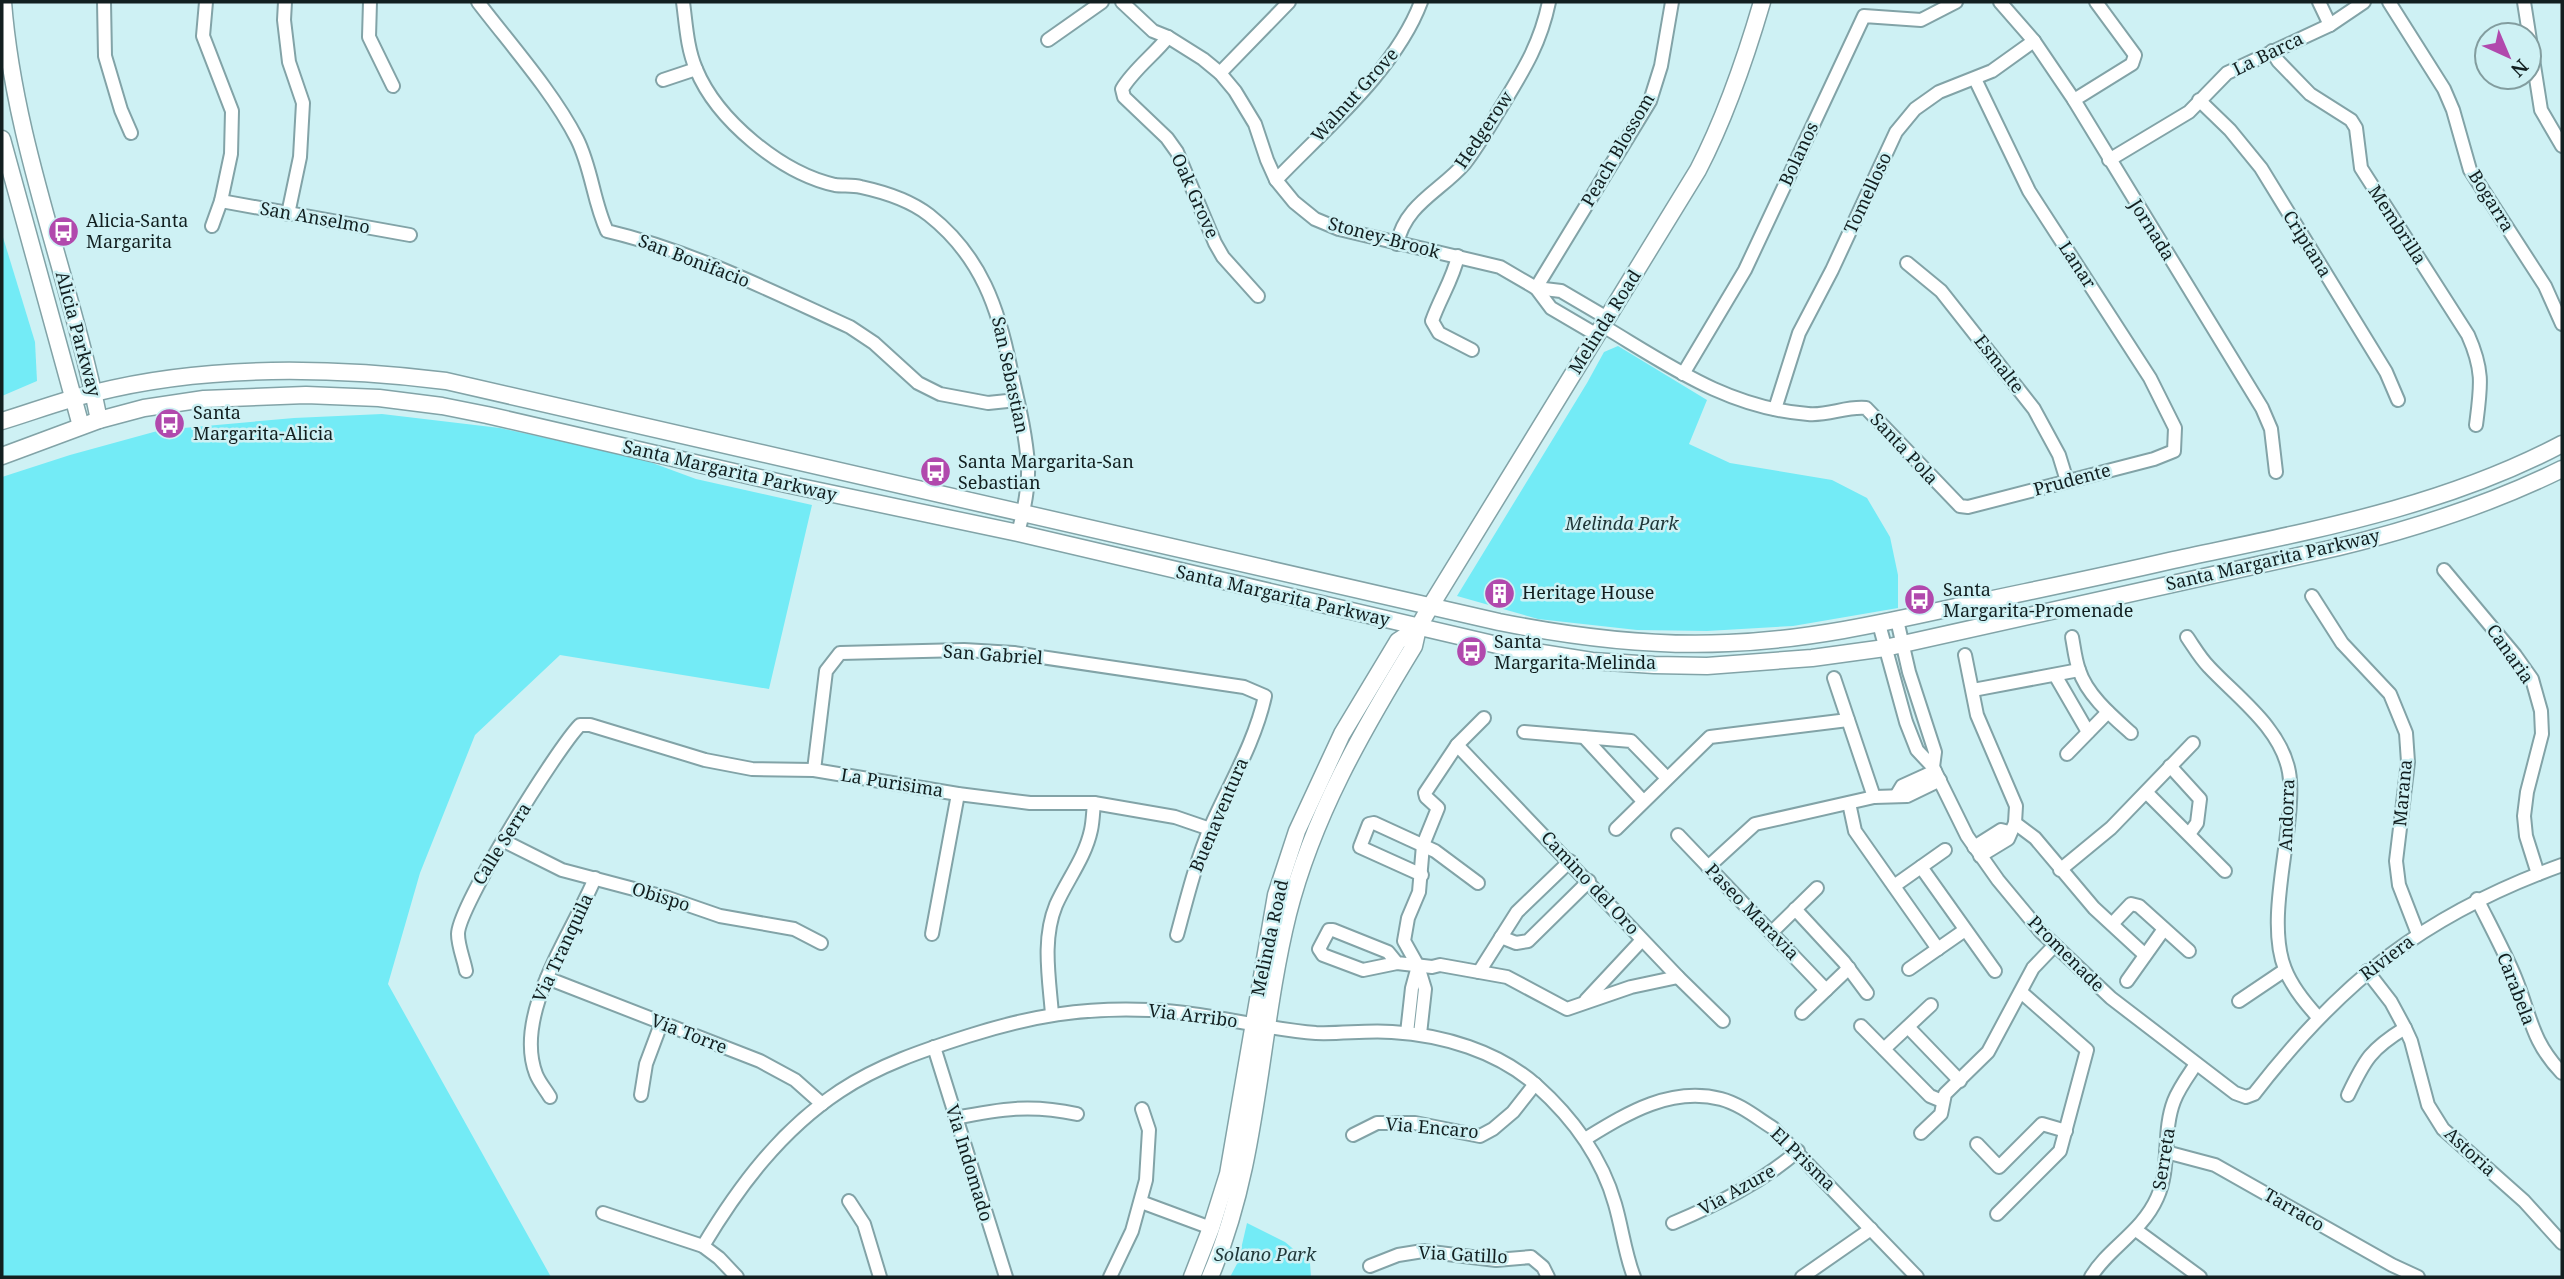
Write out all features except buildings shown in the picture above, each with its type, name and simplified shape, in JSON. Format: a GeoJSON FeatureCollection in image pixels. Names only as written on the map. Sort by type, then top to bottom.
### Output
{"type":"FeatureCollection","features":[{"type":"Feature","properties":{"kind":"main road","name":"Alicia Parkway"},"geometry":{"type":"LineString","coordinates":[[3,2],[6,44],[21,118],[99,420]]}},
{"type":"Feature","properties":{"kind":"main road","name":"Melinda Road"},"geometry":{"type":"LineString","coordinates":[[1192,1277],[1228,1174],[1261,1025],[1312,836],[1347,762],[1414,646],[1418,628],[1430,607],[1685,193],[1712,144],[1742,69],[1762,2]]}},
{"type":"Feature","properties":{"kind":"main road","name":"Alicia Parkway"},"geometry":{"type":"LineString","coordinates":[[2,139],[81,426]]}},
{"type":"Feature","properties":{"kind":"main road","name":"Santa Margarita Parkway"},"geometry":{"type":"LineString","coordinates":[[2,421],[94,393],[202,374],[256,371],[381,373],[446,381],[1430,607],[1555,633],[1652,643],[1751,642],[1880,624],[2370,517],[2468,486],[2562,444]]}},
{"type":"Feature","properties":{"kind":"main road","name":"Santa Margarita Parkway"},"geometry":{"type":"LineString","coordinates":[[2,456],[99,420],[144,408],[204,399],[306,395],[392,399],[442,405],[873,503],[1018,533],[1418,628],[1559,656],[1654,665],[1707,666],[1887,654],[1902,643],[2404,531],[2490,501],[2562,469]]}},
{"type":"Feature","properties":{"kind":"main road","name":"Melinda Road"},"geometry":{"type":"LineString","coordinates":[[1210,1277],[1229,1229],[1243,1177],[1261,1025]]}},
{"type":"Feature","properties":{"kind":"street"},"geometry":{"type":"LineString","coordinates":[[104,2],[105,56],[121,110],[131,133]]}},
{"type":"Feature","properties":{"kind":"street"},"geometry":{"type":"LineString","coordinates":[[206,2],[203,36],[232,111],[231,154],[221,201],[212,226]]}},
{"type":"Feature","properties":{"kind":"street"},"geometry":{"type":"LineString","coordinates":[[285,2],[284,20],[289,62],[303,103],[300,157],[288,214]]}},
{"type":"Feature","properties":{"kind":"street"},"geometry":{"type":"LineString","coordinates":[[370,2],[369,37],[393,86]]}},
{"type":"Feature","properties":{"kind":"street","name":"San Bonifacio"},"geometry":{"type":"LineString","coordinates":[[478,2],[557,106],[576,138],[589,169],[597,209],[607,231],[685,254],[850,327],[874,343],[918,383],[940,394],[988,403],[1017,400]]}},
{"type":"Feature","properties":{"kind":"street","name":"San Sebastian"},"geometry":{"type":"LineString","coordinates":[[682,2],[696,69],[724,113],[746,135],[778,159],[808,176],[835,185],[859,187],[890,195],[928,214],[959,244],[985,281],[1000,318],[1028,464],[1018,533]]}},
{"type":"Feature","properties":{"kind":"street"},"geometry":{"type":"LineString","coordinates":[[1048,40],[1102,2]]}},
{"type":"Feature","properties":{"kind":"street","name":"Stoney-Brook"},"geometry":{"type":"LineString","coordinates":[[1122,2],[1153,31],[1168,37],[1220,73],[1235,91],[1255,124],[1276,180],[1294,202],[1315,219],[1339,229],[1500,267],[1536,288],[1558,312],[1602,326]]}},
{"type":"Feature","properties":{"kind":"street"},"geometry":{"type":"LineString","coordinates":[[1220,73],[1289,2]]}},
{"type":"Feature","properties":{"kind":"street","name":"Walnut Grove"},"geometry":{"type":"LineString","coordinates":[[1276,180],[1395,54],[1414,22],[1421,2]]}},
{"type":"Feature","properties":{"kind":"street","name":"Hedgerow"},"geometry":{"type":"LineString","coordinates":[[1397,243],[1410,213],[1464,164],[1480,142],[1534,52],[1549,2]]}},
{"type":"Feature","properties":{"kind":"street","name":"Peach Blossom"},"geometry":{"type":"LineString","coordinates":[[1536,288],[1650,101],[1661,66],[1672,2]]}},
{"type":"Feature","properties":{"kind":"street","name":"Bolanos"},"geometry":{"type":"LineString","coordinates":[[1683,374],[1745,270],[1864,16],[1921,20],[1956,2]]}},
{"type":"Feature","properties":{"kind":"street","name":"Jornada"},"geometry":{"type":"LineString","coordinates":[[2000,2],[2034,41],[2074,100],[2262,408],[2271,429],[2277,472]]}},
{"type":"Feature","properties":{"kind":"street"},"geometry":{"type":"LineString","coordinates":[[2074,100],[2132,64],[2135,55],[2096,2]]}},
{"type":"Feature","properties":{"kind":"street"},"geometry":{"type":"LineString","coordinates":[[2319,2],[2330,25]]}},
{"type":"Feature","properties":{"kind":"street","name":"La Barca"},"geometry":{"type":"LineString","coordinates":[[2109,160],[2189,112],[2227,73],[2330,25],[2364,2]]}},
{"type":"Feature","properties":{"kind":"street","name":"Bogarra"},"geometry":{"type":"LineString","coordinates":[[2389,2],[2444,89],[2453,110],[2470,170],[2545,286],[2562,324]]}},
{"type":"Feature","properties":{"kind":"street"},"geometry":{"type":"LineString","coordinates":[[2524,2],[2541,110],[2562,146]]}},
{"type":"Feature","properties":{"kind":"street","name":"Oak Grove"},"geometry":{"type":"LineString","coordinates":[[1168,37],[1156,53],[1126,82],[1122,89],[1124,97],[1167,138],[1177,152],[1215,243],[1230,265],[1258,296]]}},
{"type":"Feature","properties":{"kind":"street","name":"Tomelloso"},"geometry":{"type":"LineString","coordinates":[[1775,409],[1799,333],[1832,270],[1896,132],[1915,109],[1939,92],[1975,79],[2007,61],[2034,41]]}},
{"type":"Feature","properties":{"kind":"street","name":"Membrilla"},"geometry":{"type":"LineString","coordinates":[[2272,51],[2278,61],[2310,94],[2351,120],[2356,128],[2361,168],[2468,335],[2478,358],[2482,379],[2476,425]]}},
{"type":"Feature","properties":{"kind":"street"},"geometry":{"type":"LineString","coordinates":[[663,80],[696,69]]}},
{"type":"Feature","properties":{"kind":"street","name":"Lanar"},"geometry":{"type":"LineString","coordinates":[[1975,79],[2029,191],[2150,378],[2175,428],[2174,451]]}},
{"type":"Feature","properties":{"kind":"street","name":"Criptana"},"geometry":{"type":"LineString","coordinates":[[2199,100],[2230,130],[2261,168],[2386,372],[2398,400]]}},
{"type":"Feature","properties":{"kind":"street","name":"San Anselmo"},"geometry":{"type":"LineString","coordinates":[[221,201],[410,235]]}},
{"type":"Feature","properties":{"kind":"street"},"geometry":{"type":"LineString","coordinates":[[1458,256],[1454,275],[1439,299],[1432,321],[1439,333],[1472,351]]}},
{"type":"Feature","properties":{"kind":"street","name":"Esmalte"},"geometry":{"type":"LineString","coordinates":[[1908,263],[1941,292],[2034,409],[2059,455],[2067,481]]}},
{"type":"Feature","properties":{"kind":"street","name":"Stoney-Brook"},"geometry":{"type":"LineString","coordinates":[[1536,288],[1561,291],[1568,295],[1602,326]]}},
{"type":"Feature","properties":{"kind":"street"},"geometry":{"type":"LineString","coordinates":[[1558,312],[1568,295]]}},
{"type":"Feature","properties":{"kind":"street","name":"Santa Pola"},"geometry":{"type":"LineString","coordinates":[[1602,326],[1722,395],[1810,415],[1856,407],[1866,408],[1952,500],[1968,508]]}},
{"type":"Feature","properties":{"kind":"street","name":"Prudente"},"geometry":{"type":"LineString","coordinates":[[1968,508],[2154,459],[2174,451]]}},
{"type":"Feature","properties":{"kind":"street","name":"Canaria"},"geometry":{"type":"LineString","coordinates":[[2444,570],[2532,679],[2541,711],[2542,734],[2526,792],[2524,816],[2526,836],[2538,874]]}},
{"type":"Feature","properties":{"kind":"street","name":"Marana"},"geometry":{"type":"LineString","coordinates":[[2312,596],[2342,643],[2390,694],[2397,705],[2406,733],[2408,762],[2396,861],[2399,885],[2418,934]]}},
{"type":"Feature","properties":{"kind":"street","name":"Promenade"},"geometry":{"type":"LineString","coordinates":[[1897,620],[1935,752],[1936,773]]}},
{"type":"Feature","properties":{"kind":"street","name":"Promenade"},"geometry":{"type":"LineString","coordinates":[[1880,624],[1906,722],[1917,750],[1936,773],[1977,852],[2054,946],[2111,999],[2235,1093],[2246,1097]]}},
{"type":"Feature","properties":{"kind":"street"},"geometry":{"type":"LineString","coordinates":[[2072,637],[2079,670],[2108,712],[2131,733]]}},
{"type":"Feature","properties":{"kind":"street","name":"Andorra"},"geometry":{"type":"LineString","coordinates":[[2187,637],[2206,664],[2264,723],[2277,740],[2287,765],[2291,802],[2279,933],[2285,970],[2307,1005],[2318,1017]]}},
{"type":"Feature","properties":{"kind":"street","name":"San Gabriel"},"geometry":{"type":"LineString","coordinates":[[814,770],[826,671],[840,653],[964,650],[1014,653],[1219,681],[1265,696]]}},
{"type":"Feature","properties":{"kind":"street"},"geometry":{"type":"LineString","coordinates":[[1965,654],[1977,715],[2016,806],[2008,839],[1977,852]]}},
{"type":"Feature","properties":{"kind":"street"},"geometry":{"type":"LineString","coordinates":[[1973,690],[2079,670]]}},
{"type":"Feature","properties":{"kind":"street"},"geometry":{"type":"LineString","coordinates":[[2055,675],[2088,732]]}},
{"type":"Feature","properties":{"kind":"street"},"geometry":{"type":"LineString","coordinates":[[1834,678],[1874,797]]}},
{"type":"Feature","properties":{"kind":"street","name":"Buenaventura"},"geometry":{"type":"LineString","coordinates":[[1177,935],[1194,871],[1210,829],[1260,721],[1265,696]]}},
{"type":"Feature","properties":{"kind":"street"},"geometry":{"type":"LineString","coordinates":[[2067,754],[2108,712]]}},
{"type":"Feature","properties":{"kind":"street"},"geometry":{"type":"LineString","coordinates":[[1906,722],[1923,716]]}},
{"type":"Feature","properties":{"kind":"street"},"geometry":{"type":"LineString","coordinates":[[1413,1034],[1424,989],[1418,965],[1404,941],[1408,918],[1419,892],[1423,845],[1438,808],[1425,793],[1457,744],[1484,718]]}},
{"type":"Feature","properties":{"kind":"street"},"geometry":{"type":"LineString","coordinates":[[1616,829],[1710,737],[1848,720]]}},
{"type":"Feature","properties":{"kind":"street","name":"La Purisima"},"geometry":{"type":"LineString","coordinates":[[577,727],[590,725],[705,760],[752,769],[814,770],[1030,803],[1094,803],[1175,817],[1210,829]]}},
{"type":"Feature","properties":{"kind":"street","name":"Calle Serra"},"geometry":{"type":"LineString","coordinates":[[466,971],[458,934],[464,910],[577,727]]}},
{"type":"Feature","properties":{"kind":"street"},"geometry":{"type":"LineString","coordinates":[[1524,732],[1631,741],[1667,778]]}},
{"type":"Feature","properties":{"kind":"street"},"geometry":{"type":"LineString","coordinates":[[1584,737],[1643,801]]}},
{"type":"Feature","properties":{"kind":"street"},"geometry":{"type":"LineString","coordinates":[[2060,870],[2111,828],[2193,743]]}},
{"type":"Feature","properties":{"kind":"street","name":"Camino del Oro"},"geometry":{"type":"LineString","coordinates":[[1457,744],[1642,940],[1723,1021]]}},
{"type":"Feature","properties":{"kind":"street"},"geometry":{"type":"LineString","coordinates":[[2171,766],[2200,799],[2197,823],[2189,834]]}},
{"type":"Feature","properties":{"kind":"street"},"geometry":{"type":"LineString","coordinates":[[1708,867],[1755,824],[1874,797],[1907,796],[1936,773]]}},
{"type":"Feature","properties":{"kind":"street"},"geometry":{"type":"LineString","coordinates":[[2147,793],[2225,871]]}},
{"type":"Feature","properties":{"kind":"street"},"geometry":{"type":"LineString","coordinates":[[932,934],[958,794]]}},
{"type":"Feature","properties":{"kind":"street"},"geometry":{"type":"LineString","coordinates":[[1052,1014],[1047,944],[1050,925],[1056,905],[1083,855],[1091,831],[1094,803]]}},
{"type":"Feature","properties":{"kind":"street"},"geometry":{"type":"LineString","coordinates":[[1849,803],[1855,831],[1938,948]]}},
{"type":"Feature","properties":{"kind":"street"},"geometry":{"type":"LineString","coordinates":[[1422,875],[1363,848],[1360,844],[1371,822],[1435,851],[1478,883]]}},
{"type":"Feature","properties":{"kind":"street"},"geometry":{"type":"LineString","coordinates":[[2012,827],[2035,838],[2094,908],[2145,955]]}},
{"type":"Feature","properties":{"kind":"street","name":"Paseo Maravia"},"geometry":{"type":"LineString","coordinates":[[1678,835],[1826,990]]}},
{"type":"Feature","properties":{"kind":"street","name":"Obispo"},"geometry":{"type":"LineString","coordinates":[[505,841],[562,870],[668,898],[720,916],[794,929],[821,943]]}},
{"type":"Feature","properties":{"kind":"street"},"geometry":{"type":"LineString","coordinates":[[1894,886],[1944,850]]}},
{"type":"Feature","properties":{"kind":"street"},"geometry":{"type":"LineString","coordinates":[[1479,972],[1517,912],[1570,861]]}},
{"type":"Feature","properties":{"kind":"street","name":"Riviera"},"geometry":{"type":"LineString","coordinates":[[2246,1097],[2254,1094],[2318,1017],[2367,971],[2418,934],[2477,900],[2562,865]]}},
{"type":"Feature","properties":{"kind":"street"},"geometry":{"type":"LineString","coordinates":[[1921,867],[1995,971]]}},
{"type":"Feature","properties":{"kind":"street","name":"Via Tranquila"},"geometry":{"type":"LineString","coordinates":[[550,1097],[536,1076],[530,1035],[533,1013],[595,878]]}},
{"type":"Feature","properties":{"kind":"street"},"geometry":{"type":"LineString","coordinates":[[1501,937],[1516,943],[1528,941],[1589,881]]}},
{"type":"Feature","properties":{"kind":"street"},"geometry":{"type":"LineString","coordinates":[[1772,932],[1817,888]]}},
{"type":"Feature","properties":{"kind":"street","name":"Carabela"},"geometry":{"type":"LineString","coordinates":[[2477,900],[2515,978],[2533,1032],[2547,1057],[2562,1073]]}},
{"type":"Feature","properties":{"kind":"street"},"geometry":{"type":"LineString","coordinates":[[2112,924],[2131,904],[2139,906],[2189,951]]}},
{"type":"Feature","properties":{"kind":"street"},"geometry":{"type":"LineString","coordinates":[[1796,909],[1849,968],[1867,993]]}},
{"type":"Feature","properties":{"kind":"street"},"geometry":{"type":"LineString","coordinates":[[2127,981],[2164,929]]}},
{"type":"Feature","properties":{"kind":"street"},"geometry":{"type":"LineString","coordinates":[[1397,963],[1388,952],[1334,930],[1326,933],[1320,949],[1323,955],[1363,970],[1397,963],[1448,965],[1518,981],[1567,1009],[1631,987],[1678,977]]}},
{"type":"Feature","properties":{"kind":"street"},"geometry":{"type":"LineString","coordinates":[[1909,969],[1965,930]]}},
{"type":"Feature","properties":{"kind":"street"},"geometry":{"type":"LineString","coordinates":[[1583,1003],[1642,940]]}},
{"type":"Feature","properties":{"kind":"street"},"geometry":{"type":"LineString","coordinates":[[1921,1133],[1941,1114],[1945,1094],[1988,1052],[2033,968],[2054,946]]}},
{"type":"Feature","properties":{"kind":"street"},"geometry":{"type":"LineString","coordinates":[[1802,1013],[1849,968]]}},
{"type":"Feature","properties":{"kind":"street"},"geometry":{"type":"LineString","coordinates":[[2239,1001],[2285,970]]}},
{"type":"Feature","properties":{"kind":"street","name":"Astoria"},"geometry":{"type":"LineString","coordinates":[[2367,971],[2391,1002],[2406,1028],[2428,1105],[2443,1129],[2524,1201],[2562,1243]]}},
{"type":"Feature","properties":{"kind":"street","name":"Via Torre"},"geometry":{"type":"LineString","coordinates":[[547,978],[760,1061],[795,1080],[822,1104]]}},
{"type":"Feature","properties":{"kind":"street"},"geometry":{"type":"LineString","coordinates":[[1997,1214],[2060,1151],[2088,1051],[2021,992]]}},
{"type":"Feature","properties":{"kind":"street"},"geometry":{"type":"LineString","coordinates":[[1884,1049],[1931,1005]]}},
{"type":"Feature","properties":{"kind":"street","name":"Via Arribo"},"geometry":{"type":"LineString","coordinates":[[704,1246],[747,1178],[772,1149],[822,1104],[889,1065],[934,1047],[1052,1014],[1099,1009],[1154,1010],[1315,1033],[1413,1034],[1475,1049],[1504,1063],[1535,1084],[1585,1139],[1601,1168],[1614,1202],[1634,1277]]}},
{"type":"Feature","properties":{"kind":"street"},"geometry":{"type":"LineString","coordinates":[[641,1095],[646,1064],[661,1024]]}},
{"type":"Feature","properties":{"kind":"street"},"geometry":{"type":"LineString","coordinates":[[1861,1026],[1930,1096],[1942,1101]]}},
{"type":"Feature","properties":{"kind":"street"},"geometry":{"type":"LineString","coordinates":[[1908,1027],[1960,1081]]}},
{"type":"Feature","properties":{"kind":"street"},"geometry":{"type":"LineString","coordinates":[[2348,1095],[2368,1057],[2381,1042],[2406,1028]]}},
{"type":"Feature","properties":{"kind":"street","name":"Via Indomado"},"geometry":{"type":"LineString","coordinates":[[934,1047],[1006,1277]]}},
{"type":"Feature","properties":{"kind":"street","name":"Serreta"},"geometry":{"type":"LineString","coordinates":[[2091,1277],[2136,1230],[2158,1197],[2163,1179],[2173,1103],[2196,1064]]}},
{"type":"Feature","properties":{"kind":"street","name":"Via Encaro"},"geometry":{"type":"LineString","coordinates":[[1353,1135],[1377,1122],[1415,1123],[1480,1136],[1513,1112],[1535,1084]]}},
{"type":"Feature","properties":{"kind":"street","name":"El Prisma"},"geometry":{"type":"LineString","coordinates":[[1585,1139],[1630,1111],[1662,1099],[1721,1099],[1773,1128],[1917,1277]]}},
{"type":"Feature","properties":{"kind":"street"},"geometry":{"type":"LineString","coordinates":[[955,1118],[1012,1107],[1051,1108],[1077,1114]]}},
{"type":"Feature","properties":{"kind":"street"},"geometry":{"type":"LineString","coordinates":[[1110,1277],[1132,1231],[1146,1180],[1149,1130],[1142,1109]]}},
{"type":"Feature","properties":{"kind":"street"},"geometry":{"type":"LineString","coordinates":[[1977,1144],[1999,1167],[2042,1124],[2066,1131]]}},
{"type":"Feature","properties":{"kind":"street","name":"Via Azure"},"geometry":{"type":"LineString","coordinates":[[1673,1223],[1718,1204],[1760,1181],[1798,1151]]}},
{"type":"Feature","properties":{"kind":"street","name":"Tarraco"},"geometry":{"type":"LineString","coordinates":[[2166,1152],[2215,1165],[2418,1277]]}},
{"type":"Feature","properties":{"kind":"street"},"geometry":{"type":"LineString","coordinates":[[849,1201],[864,1224],[880,1277]]}},
{"type":"Feature","properties":{"kind":"street"},"geometry":{"type":"LineString","coordinates":[[1141,1202],[1211,1228]]}},
{"type":"Feature","properties":{"kind":"street"},"geometry":{"type":"LineString","coordinates":[[603,1213],[704,1246],[737,1277]]}},
{"type":"Feature","properties":{"kind":"street"},"geometry":{"type":"LineString","coordinates":[[1802,1277],[1871,1229]]}},
{"type":"Feature","properties":{"kind":"street"},"geometry":{"type":"LineString","coordinates":[[2136,1230],[2200,1277]]}},
{"type":"Feature","properties":{"kind":"street","name":"Via Gatillo"},"geometry":{"type":"LineString","coordinates":[[1370,1266],[1398,1255],[1423,1251],[1496,1260],[1531,1256],[1543,1267],[1548,1277]]}},
{"type":"Feature","properties":{"kind":"green space"},"geometry":{"type":"Polygon","coordinates":[[[2,234],[35,342],[37,381],[2,396],[2,234]]]}},
{"type":"Feature","properties":{"kind":"green space","name":"Melinda Park"},"geometry":{"type":"Polygon","coordinates":[[[1618,346],[1707,400],[1689,444],[1730,463],[1832,480],[1867,498],[1890,537],[1898,575],[1898,608],[1793,626],[1707,631],[1637,630],[1538,619],[1457,596],[1604,352],[1618,346]]]}},
{"type":"Feature","properties":{"kind":"green space"},"geometry":{"type":"Polygon","coordinates":[[[382,414],[500,428],[639,458],[696,479],[812,505],[769,689],[560,655],[475,735],[420,873],[388,984],[551,1277],[2,1277],[2,477],[161,430],[294,418],[382,414]]]}},
{"type":"Feature","properties":{"kind":"green space","name":"Solano Park"},"geometry":{"type":"Polygon","coordinates":[[[1247,1223],[1285,1242],[1310,1263],[1311,1277],[1230,1277],[1238,1262],[1247,1223]]]}},
{"type":"Feature","properties":{"kind":"place","name":"Alicia-Santa Margarita"},"geometry":{"type":"Point","coordinates":[63,231]}},
{"type":"Feature","properties":{"kind":"place","name":"Santa Margarita-Alicia"},"geometry":{"type":"Point","coordinates":[170,423]}},
{"type":"Feature","properties":{"kind":"place","name":"Santa Margarita-San Sebastian"},"geometry":{"type":"Point","coordinates":[935,472]}},
{"type":"Feature","properties":{"kind":"place","name":"Heritage House"},"geometry":{"type":"Point","coordinates":[1499,593]}},
{"type":"Feature","properties":{"kind":"place","name":"Santa Margarita-Promenade"},"geometry":{"type":"Point","coordinates":[1920,600]}},
{"type":"Feature","properties":{"kind":"place","name":"Santa Margarita-Melinda"},"geometry":{"type":"Point","coordinates":[1471,652]}}]}
